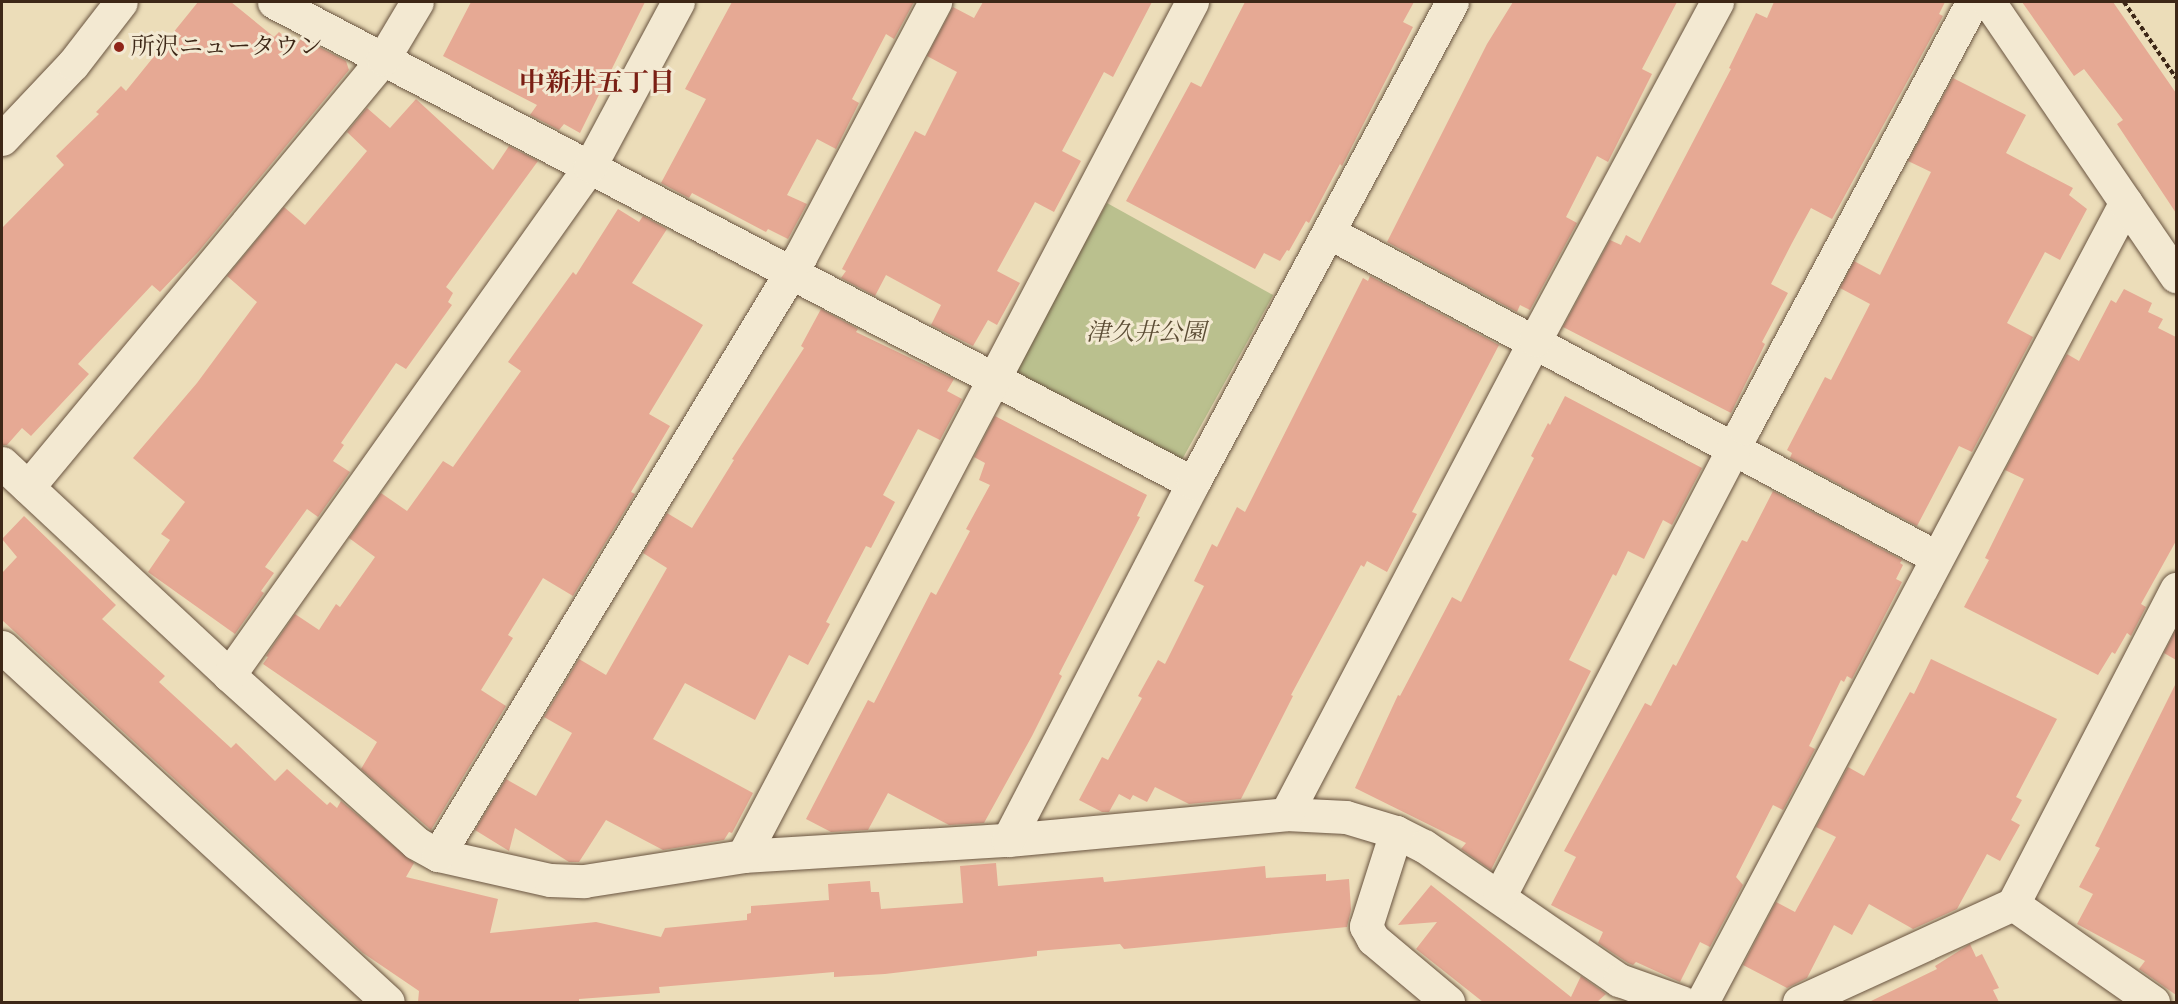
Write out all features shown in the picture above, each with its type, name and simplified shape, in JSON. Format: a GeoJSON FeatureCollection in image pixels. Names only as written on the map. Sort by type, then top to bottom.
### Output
{"type":"FeatureCollection","features":[{"type":"Feature","properties":{"kind":"street"},"geometry":{"type":"LineString","coordinates":[[2,139],[73,64],[121,2]]}},
{"type":"Feature","properties":{"kind":"street"},"geometry":{"type":"LineString","coordinates":[[274,2],[1193,483]]}},
{"type":"Feature","properties":{"kind":"street"},"geometry":{"type":"LineString","coordinates":[[27,487],[383,59],[417,2]]}},
{"type":"Feature","properties":{"kind":"street"},"geometry":{"type":"LineString","coordinates":[[229,675],[590,166],[678,2]]}},
{"type":"Feature","properties":{"kind":"street"},"geometry":{"type":"LineString","coordinates":[[438,855],[789,273],[935,2]]}},
{"type":"Feature","properties":{"kind":"street"},"geometry":{"type":"LineString","coordinates":[[743,856],[1192,2]]}},
{"type":"Feature","properties":{"kind":"street"},"geometry":{"type":"LineString","coordinates":[[1008,840],[1193,483],[1452,2]]}},
{"type":"Feature","properties":{"kind":"street"},"geometry":{"type":"LineString","coordinates":[[1286,814],[1535,340],[1717,2]]}},
{"type":"Feature","properties":{"kind":"street"},"geometry":{"type":"LineString","coordinates":[[1499,897],[1734,447],[1972,2]]}},
{"type":"Feature","properties":{"kind":"street"},"geometry":{"type":"LineString","coordinates":[[1989,2],[2176,276]]}},
{"type":"Feature","properties":{"kind":"street"},"geometry":{"type":"LineString","coordinates":[[1702,1002],[2126,202]]}},
{"type":"Feature","properties":{"kind":"street"},"geometry":{"type":"LineString","coordinates":[[1330,232],[1936,557]]}},
{"type":"Feature","properties":{"kind":"street"},"geometry":{"type":"LineString","coordinates":[[2,463],[229,675],[416,843],[438,855],[550,880],[584,881],[743,856],[1008,840],[1286,814],[1346,817],[1396,832],[1424,846],[1619,980],[1681,1002]]}},
{"type":"Feature","properties":{"kind":"street"},"geometry":{"type":"LineString","coordinates":[[1799,1002],[2013,904],[2176,589]]}},
{"type":"Feature","properties":{"kind":"street"},"geometry":{"type":"LineString","coordinates":[[2,647],[388,1002]]}},
{"type":"Feature","properties":{"kind":"street"},"geometry":{"type":"LineString","coordinates":[[1396,832],[1366,926],[1373,939],[1448,1002]]}},
{"type":"Feature","properties":{"kind":"street"},"geometry":{"type":"LineString","coordinates":[[2013,904],[2152,1002]]}},
{"type":"Feature","properties":{"kind":"path"},"geometry":{"type":"LineString","coordinates":[[2124,2],[2176,78]]}},
{"type":"Feature","properties":{"kind":"green space","name":"津久井公園"},"geometry":{"type":"Polygon","coordinates":[[[1107,203],[1273,295],[1180,463],[1014,371],[1107,203]]]}},
{"type":"Feature","properties":{"kind":"building"},"geometry":{"type":"Polygon","coordinates":[[[198,2],[231,2],[274,37],[279,32],[295,46],[302,38],[346,61],[349,70],[199,251],[160,292],[152,285],[78,364],[89,374],[31,436],[22,428],[7,445],[2,445],[2,228],[64,165],[56,156],[99,114],[96,112],[121,86],[126,91],[198,2]]]}},
{"type":"Feature","properties":{"kind":"building"},"geometry":{"type":"Polygon","coordinates":[[[471,2],[645,2],[580,133],[564,124],[559,130],[530,115],[537,105],[443,56],[471,2]]]}},
{"type":"Feature","properties":{"kind":"building"},"geometry":{"type":"Polygon","coordinates":[[[732,2],[914,2],[894,39],[886,34],[852,99],[859,103],[836,149],[817,139],[787,195],[807,204],[788,239],[768,229],[766,232],[692,193],[689,198],[661,183],[706,99],[685,89],[732,2]]]}},
{"type":"Feature","properties":{"kind":"building"},"geometry":{"type":"Polygon","coordinates":[[[983,2],[1152,2],[1113,77],[1104,72],[1062,151],[1081,161],[1054,212],[1035,202],[997,271],[1020,283],[997,325],[988,320],[973,346],[931,325],[941,305],[886,275],[875,296],[841,278],[846,271],[842,269],[915,131],[925,136],[957,72],[927,56],[953,7],[974,18],[983,2]]]}},
{"type":"Feature","properties":{"kind":"building"},"geometry":{"type":"Polygon","coordinates":[[[1245,2],[1414,2],[1403,22],[1413,27],[1342,166],[1340,164],[1309,223],[1306,221],[1289,251],[1287,250],[1280,261],[1264,253],[1255,269],[1126,201],[1191,82],[1201,87],[1245,2]]]}},
{"type":"Feature","properties":{"kind":"building"},"geometry":{"type":"Polygon","coordinates":[[[1513,2],[1677,2],[1642,69],[1652,74],[1608,162],[1597,156],[1566,217],[1577,223],[1530,310],[1520,305],[1517,312],[1387,242],[1487,44],[1513,2]]]}},
{"type":"Feature","properties":{"kind":"building"},"geometry":{"type":"Polygon","coordinates":[[[1774,2],[1945,2],[1939,14],[1943,16],[1832,219],[1811,208],[1792,243],[1771,284],[1788,293],[1762,342],[1765,344],[1731,413],[1563,327],[1610,240],[1621,245],[1626,235],[1640,243],[1731,69],[1729,68],[1756,13],[1767,18],[1774,2]]]}},
{"type":"Feature","properties":{"kind":"building"},"geometry":{"type":"Polygon","coordinates":[[[2022,2],[2113,2],[2176,93],[2176,213],[2117,124],[2123,120],[2084,69],[2074,76],[2022,2]]]}},
{"type":"Feature","properties":{"kind":"building"},"geometry":{"type":"Polygon","coordinates":[[[1953,78],[2026,115],[2006,153],[2073,188],[2069,195],[2087,209],[2060,260],[2045,252],[2007,323],[2033,337],[1972,452],[1959,446],[1917,526],[1790,458],[1792,453],[1787,450],[1825,377],[1831,380],[1870,304],[1840,288],[1854,261],[1880,275],[1931,172],[1908,161],[1953,78]]]}},
{"type":"Feature","properties":{"kind":"building"},"geometry":{"type":"Polygon","coordinates":[[[416,99],[493,170],[509,146],[538,161],[446,287],[453,293],[448,302],[452,305],[406,369],[396,363],[341,443],[344,445],[333,461],[350,472],[318,517],[307,509],[265,567],[274,573],[261,591],[264,593],[235,634],[148,572],[170,540],[161,534],[185,502],[133,458],[197,383],[257,302],[227,276],[284,207],[305,225],[367,151],[347,132],[367,108],[390,128],[416,99]]]}},
{"type":"Feature","properties":{"kind":"building"},"geometry":{"type":"Polygon","coordinates":[[[618,209],[639,222],[643,216],[667,229],[632,283],[703,325],[649,414],[670,426],[631,492],[635,494],[573,596],[543,578],[508,635],[513,638],[481,690],[506,706],[431,830],[361,769],[377,742],[263,664],[295,614],[319,630],[336,604],[340,607],[375,557],[349,538],[381,493],[407,511],[443,461],[453,467],[521,371],[508,362],[573,272],[576,275],[618,209]]]}},
{"type":"Feature","properties":{"kind":"building"},"geometry":{"type":"Polygon","coordinates":[[[1370,276],[1499,345],[1412,512],[1417,514],[1387,572],[1367,561],[1364,567],[1361,565],[1291,695],[1293,696],[1241,799],[1189,804],[1155,787],[1147,802],[1133,795],[1130,800],[1119,794],[1109,812],[1102,812],[1079,800],[1102,757],[1108,760],[1142,698],[1138,696],[1158,660],[1165,664],[1204,586],[1194,581],[1212,544],[1217,547],[1237,507],[1245,512],[1363,278],[1368,281],[1370,276]]]}},
{"type":"Feature","properties":{"kind":"building"},"geometry":{"type":"Polygon","coordinates":[[[2124,289],[2152,303],[2148,312],[2163,319],[2158,328],[2176,337],[2176,541],[2141,604],[2146,607],[2131,636],[2127,633],[2115,654],[2112,652],[2098,675],[1964,607],[1989,560],[1985,558],[2024,479],[2005,470],[2067,354],[2079,361],[2111,300],[2116,303],[2124,289]]]}},
{"type":"Feature","properties":{"kind":"building"},"geometry":{"type":"Polygon","coordinates":[[[821,309],[858,329],[856,332],[954,379],[947,391],[962,399],[940,440],[918,429],[883,495],[895,502],[871,548],[866,546],[826,622],[830,624],[808,665],[789,655],[755,720],[685,683],[653,739],[753,793],[732,833],[729,832],[724,840],[663,850],[606,820],[579,862],[569,862],[515,828],[509,851],[475,830],[506,779],[536,796],[572,733],[544,717],[579,659],[606,675],[667,568],[643,553],[667,513],[692,528],[734,460],[732,459],[804,348],[801,346],[821,309]]]}},
{"type":"Feature","properties":{"kind":"building"},"geometry":{"type":"Polygon","coordinates":[[[1565,396],[1702,468],[1672,525],[1663,520],[1644,559],[1628,551],[1616,576],[1613,574],[1569,660],[1591,671],[1491,870],[1461,849],[1466,843],[1355,788],[1398,695],[1400,696],[1452,597],[1461,602],[1534,458],[1531,456],[1565,396]]]}},
{"type":"Feature","properties":{"kind":"building"},"geometry":{"type":"Polygon","coordinates":[[[995,416],[1147,495],[1137,516],[1140,517],[1059,674],[1062,676],[1032,736],[984,823],[949,825],[888,793],[868,830],[831,832],[806,819],[868,700],[874,703],[931,592],[936,595],[970,531],[966,529],[990,485],[979,480],[985,463],[974,457],[995,416]]]}},
{"type":"Feature","properties":{"kind":"building"},"geometry":{"type":"Polygon","coordinates":[[[1773,491],[1902,560],[1900,563],[1903,565],[1896,579],[1902,582],[1852,679],[1847,676],[1844,682],[1841,680],[1809,746],[1815,749],[1783,810],[1773,805],[1736,877],[1743,885],[1710,947],[1700,942],[1680,982],[1636,962],[1633,965],[1628,963],[1598,943],[1603,932],[1551,905],[1576,857],[1564,851],[1645,703],[1651,706],[1673,664],[1676,666],[1742,540],[1747,542],[1773,491]]]}},
{"type":"Feature","properties":{"kind":"building"},"geometry":{"type":"Polygon","coordinates":[[[24,516],[116,605],[102,619],[165,676],[159,682],[231,748],[236,743],[275,781],[287,769],[327,805],[330,802],[337,808],[341,801],[414,863],[406,877],[498,899],[490,933],[596,922],[661,937],[665,928],[747,920],[747,914],[751,913],[751,906],[829,900],[828,884],[870,881],[871,892],[879,892],[881,909],[963,903],[960,866],[996,863],[998,886],[1103,877],[1104,882],[1265,866],[1266,878],[1326,874],[1326,881],[1349,879],[1351,910],[1347,927],[1124,949],[1120,944],[1037,951],[1037,956],[885,974],[834,977],[834,972],[659,987],[660,993],[579,999],[579,1002],[418,1002],[419,991],[363,953],[2,620],[2,573],[17,557],[2,539],[24,516]]]}},
{"type":"Feature","properties":{"kind":"building"},"geometry":{"type":"Polygon","coordinates":[[[2176,629],[2176,660],[2164,653],[2176,629]]]}},
{"type":"Feature","properties":{"kind":"building"},"geometry":{"type":"Polygon","coordinates":[[[1931,659],[2057,719],[2016,797],[2022,800],[2011,820],[2020,825],[2000,861],[1987,854],[1957,909],[1913,929],[1869,904],[1852,935],[1834,925],[1807,978],[1787,988],[1743,965],[1776,902],[1795,912],[1836,837],[1816,827],[1848,767],[1864,776],[1910,692],[1914,694],[1931,659]]]}},
{"type":"Feature","properties":{"kind":"building"},"geometry":{"type":"Polygon","coordinates":[[[2176,683],[2176,995],[2139,969],[2145,961],[2077,924],[2093,894],[2079,887],[2100,848],[2095,846],[2176,683]]]}},
{"type":"Feature","properties":{"kind":"building"},"geometry":{"type":"Polygon","coordinates":[[[1431,885],[1571,997],[1581,976],[1606,994],[1597,1002],[1483,1002],[1416,949],[1437,922],[1398,925],[1431,885]]]}},
{"type":"Feature","properties":{"kind":"building"},"geometry":{"type":"Polygon","coordinates":[[[1970,944],[1976,957],[1982,954],[1999,988],[1993,990],[1999,1002],[1869,1002],[1937,969],[1935,966],[1970,944]]]}},
{"type":"Feature","properties":{"kind":"place","name":"所沢ニュータウン"},"geometry":{"type":"Point","coordinates":[119,47]}},
{"type":"Feature","properties":{"kind":"district","name":"中新井五丁目"},"geometry":{"type":"Point","coordinates":[597,83]}}]}
